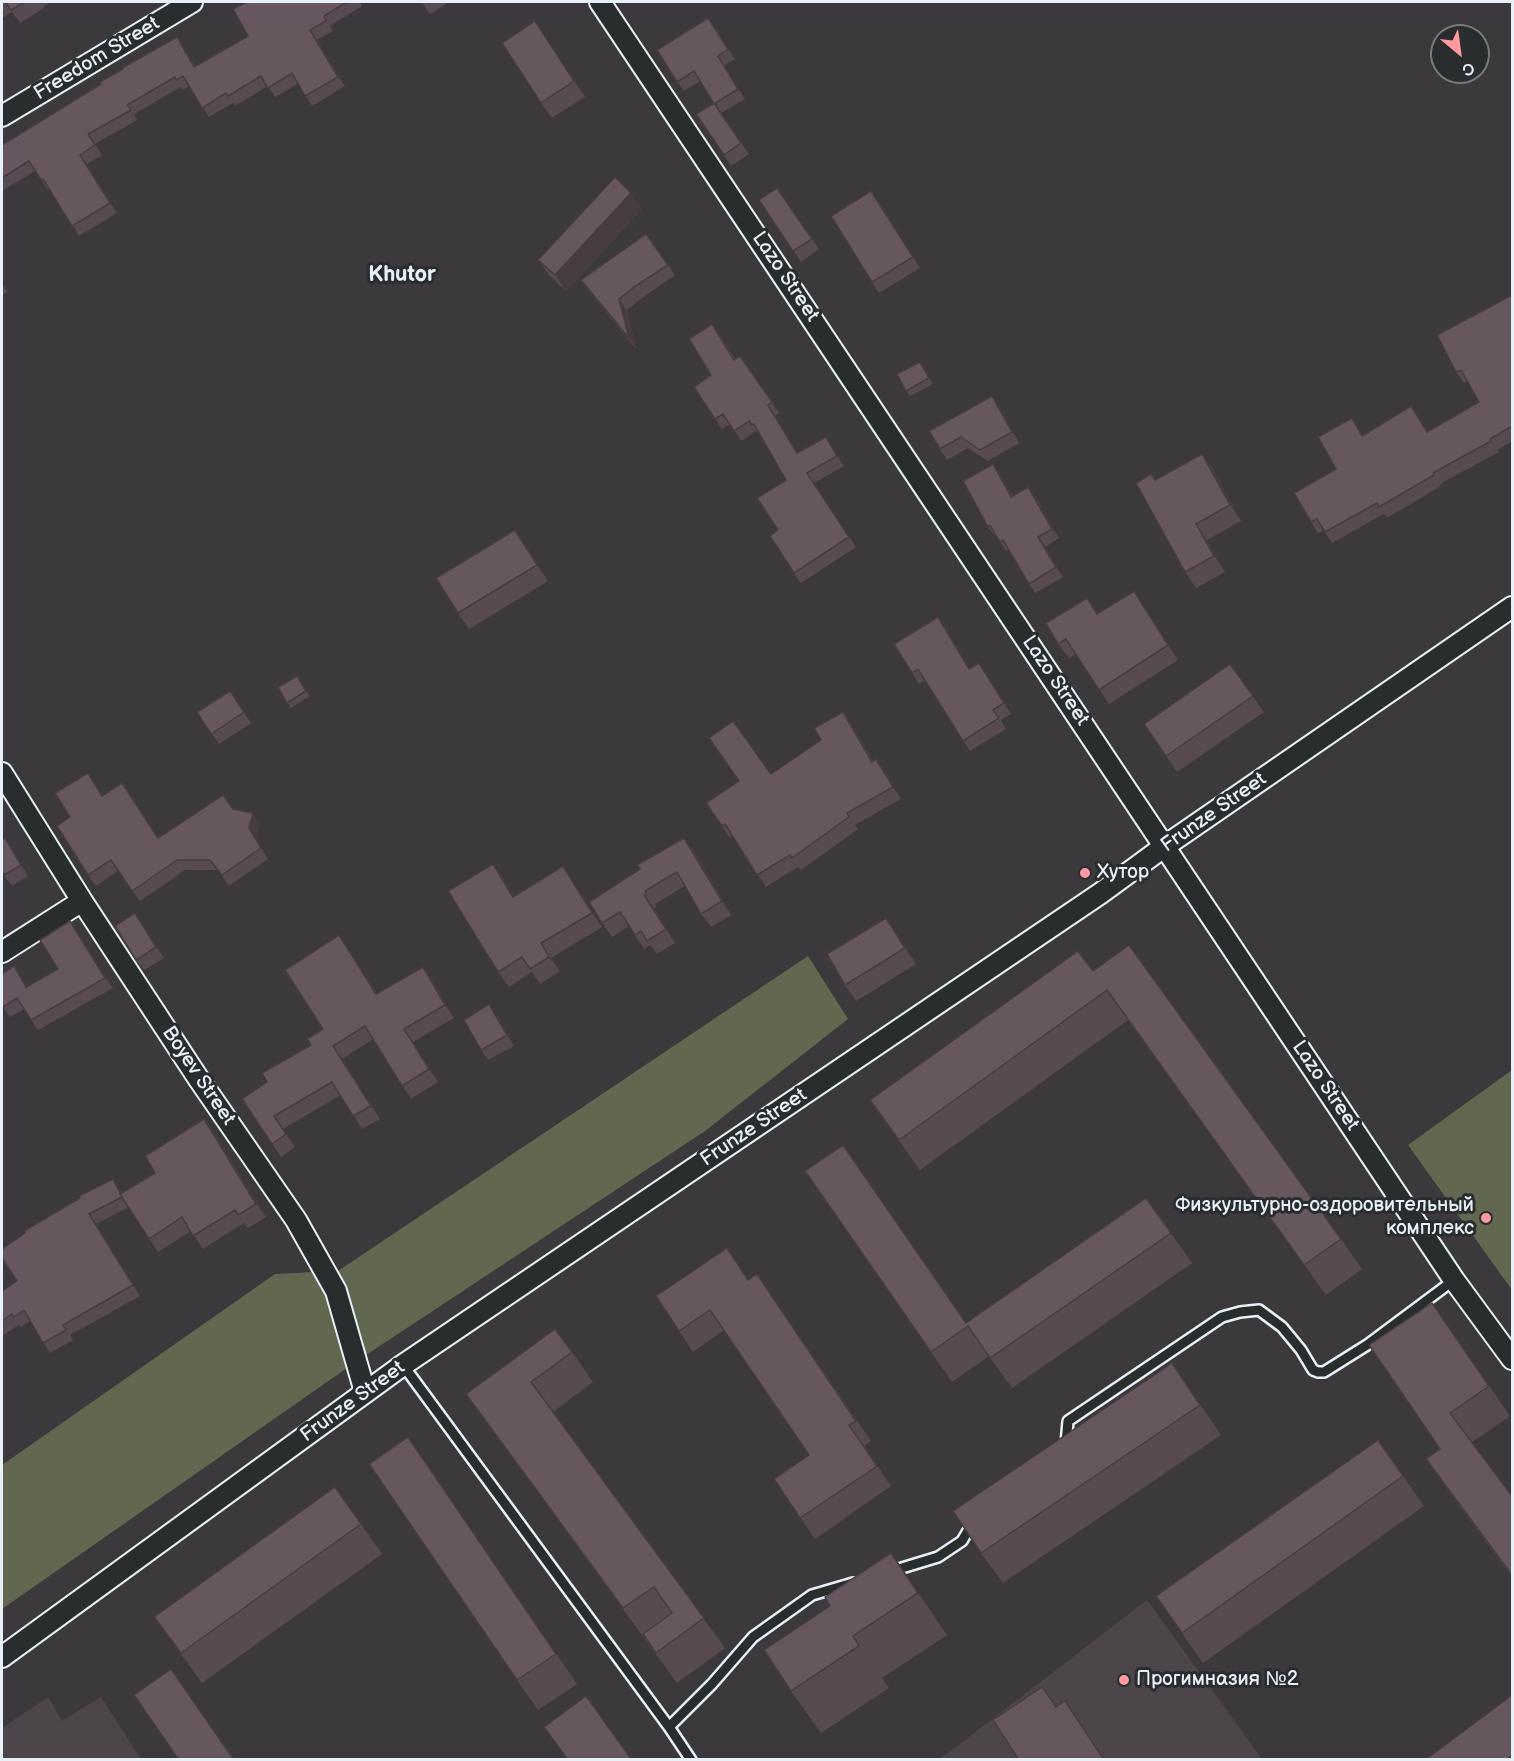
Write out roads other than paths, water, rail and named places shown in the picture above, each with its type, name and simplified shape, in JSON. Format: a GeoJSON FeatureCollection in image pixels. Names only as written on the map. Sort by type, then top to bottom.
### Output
{"type":"FeatureCollection","features":[{"type":"Feature","properties":{"kind":"street","name":"Freedom Street"},"geometry":{"type":"LineString","coordinates":[[2,116],[192,2]]}},
{"type":"Feature","properties":{"kind":"street","name":"Lazo Street"},"geometry":{"type":"LineString","coordinates":[[600,2],[1454,1280],[1512,1359]]}},
{"type":"Feature","properties":{"kind":"street","name":"Frunze Street"},"geometry":{"type":"LineString","coordinates":[[2,1657],[403,1365],[1101,893],[1165,846],[1512,607]]}},
{"type":"Feature","properties":{"kind":"street","name":"Boyev Street"},"geometry":{"type":"LineString","coordinates":[[2,773],[82,901],[198,1078],[296,1220],[336,1292],[365,1392]]}},
{"type":"Feature","properties":{"kind":"street"},"geometry":{"type":"LineString","coordinates":[[2,952],[82,901]]}},
{"type":"Feature","properties":{"kind":"lane"},"geometry":{"type":"LineString","coordinates":[[1059,1453],[1066,1444],[1068,1420],[1222,1317],[1259,1310],[1282,1327],[1301,1350],[1313,1370],[1324,1372],[1366,1345],[1454,1280]]}},
{"type":"Feature","properties":{"kind":"lane"},"geometry":{"type":"LineString","coordinates":[[403,1365],[691,1760]]}},
{"type":"Feature","properties":{"kind":"lane"},"geometry":{"type":"LineString","coordinates":[[885,1574],[938,1557],[962,1541],[978,1514]]}},
{"type":"Feature","properties":{"kind":"lane"},"geometry":{"type":"LineString","coordinates":[[669,1728],[753,1637],[812,1595],[864,1580]]}},
{"type":"Feature","properties":{"kind":"place","name":"Хутор"},"geometry":{"type":"Point","coordinates":[1085,873]}},
{"type":"Feature","properties":{"kind":"place","name":"Физкультурно-оздоровительный комплекс"},"geometry":{"type":"Point","coordinates":[1486,1218]}},
{"type":"Feature","properties":{"kind":"place","name":"Прогимназия №2"},"geometry":{"type":"Point","coordinates":[1124,1680]}},
{"type":"Feature","properties":{"kind":"district","name":"Khutor"},"geometry":{"type":"Point","coordinates":[402,275]}}]}
